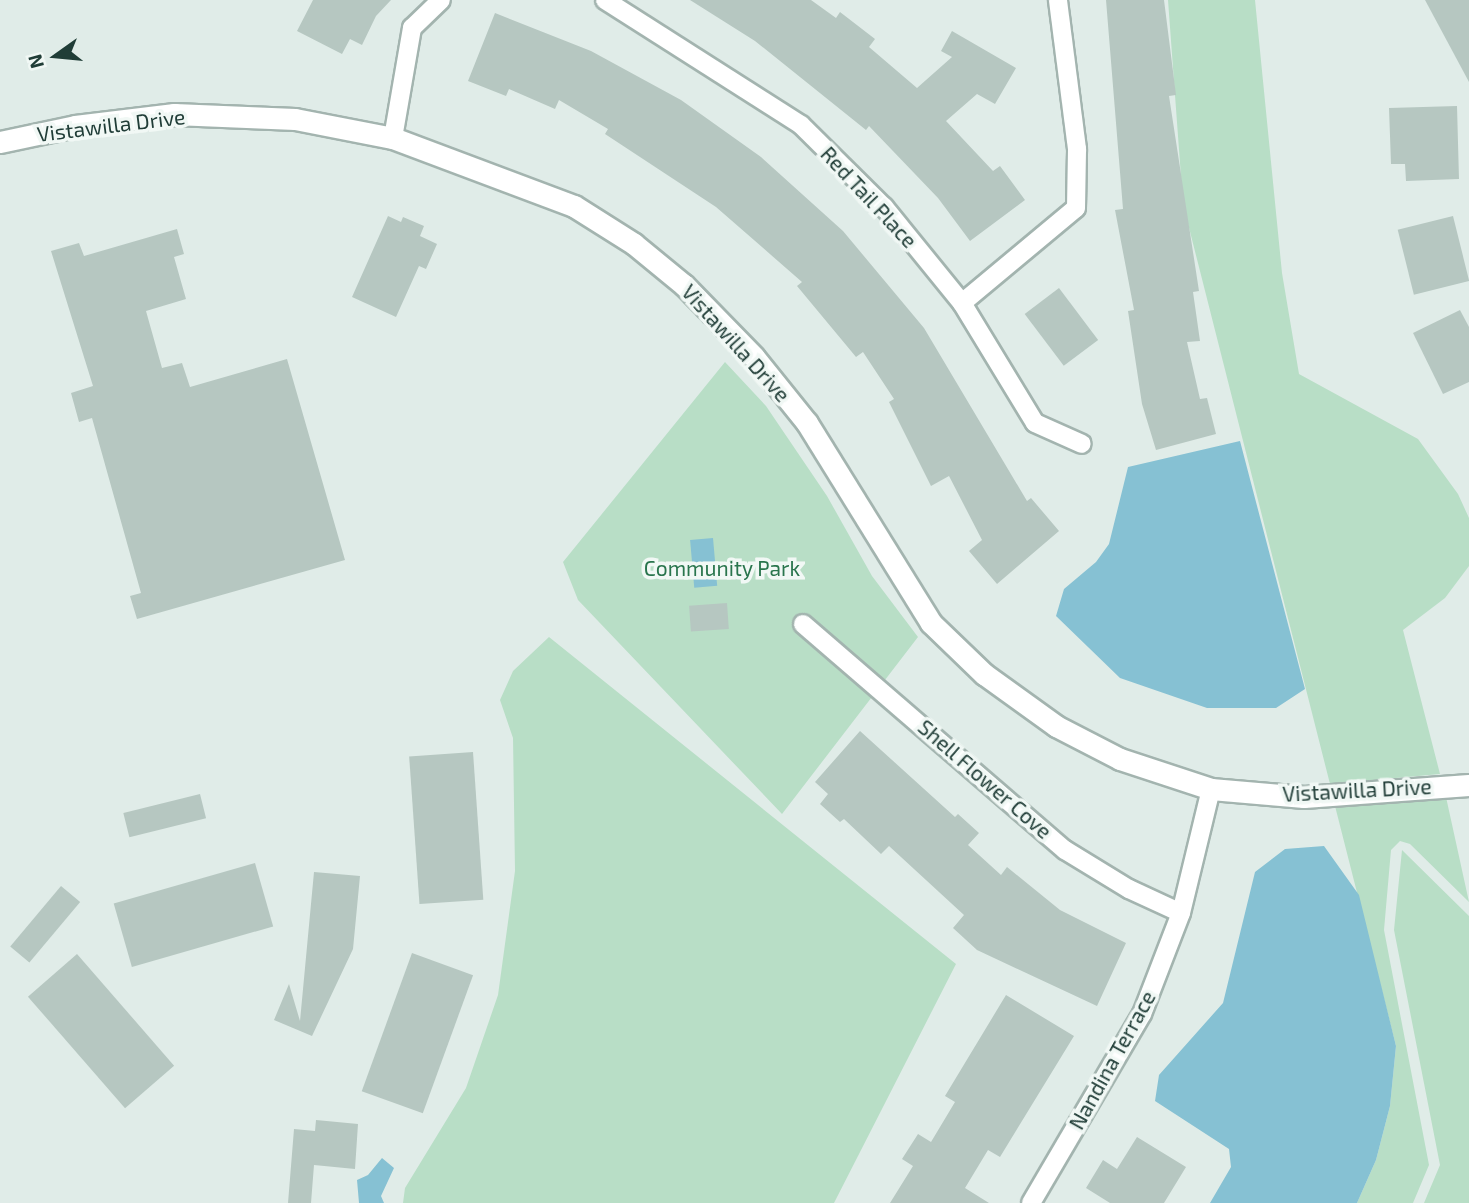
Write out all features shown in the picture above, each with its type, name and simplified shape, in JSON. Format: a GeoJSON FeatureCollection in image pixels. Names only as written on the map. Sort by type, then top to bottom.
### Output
{"type":"FeatureCollection","features":[{"type":"Feature","properties":{"kind":"street"},"geometry":{"type":"LineString","coordinates":[[393,138],[412,28],[441,0]]}},
{"type":"Feature","properties":{"kind":"street","name":"Red Tail Place"},"geometry":{"type":"LineString","coordinates":[[605,0],[656,28],[801,125],[884,207],[962,303],[1035,423],[1082,444]]}},
{"type":"Feature","properties":{"kind":"street"},"geometry":{"type":"LineString","coordinates":[[962,303],[1076,208],[1077,149],[1058,0]]}},
{"type":"Feature","properties":{"kind":"street","name":"Vistawilla Drive"},"geometry":{"type":"LineString","coordinates":[[0,142],[75,126],[174,114],[295,119],[393,138],[574,206],[635,244],[684,285],[754,357],[807,423],[931,623],[984,674],[1056,726],[1120,759],[1211,789],[1304,797],[1469,785]]}},
{"type":"Feature","properties":{"kind":"street","name":"Shell Flower Cove"},"geometry":{"type":"LineString","coordinates":[[803,624],[1065,850],[1129,889],[1181,913]]}},
{"type":"Feature","properties":{"kind":"street","name":"Nandina Terrace"},"geometry":{"type":"LineString","coordinates":[[1031,1203],[1142,1014],[1181,913],[1211,789]]}},
{"type":"Feature","properties":{"kind":"green space"},"geometry":{"type":"Polygon","coordinates":[[[1168,0],[1255,0],[1282,273],[1299,374],[1418,439],[1458,494],[1469,518],[1469,566],[1445,598],[1403,630],[1440,774],[1330,784],[1183,204],[1168,0]]]}},
{"type":"Feature","properties":{"kind":"green space","name":"Community Park"},"geometry":{"type":"Polygon","coordinates":[[[725,362],[766,406],[827,496],[872,576],[918,637],[782,814],[578,600],[563,562],[725,362]]]}},
{"type":"Feature","properties":{"kind":"green space"},"geometry":{"type":"Polygon","coordinates":[[[549,637],[956,964],[834,1203],[403,1203],[405,1188],[466,1088],[498,995],[515,871],[513,738],[500,700],[513,671],[549,637]]]}},
{"type":"Feature","properties":{"kind":"green space"},"geometry":{"type":"Polygon","coordinates":[[[1446,797],[1469,902],[1410,844],[1400,841],[1391,850],[1384,930],[1429,1165],[1413,1203],[1357,1203],[1376,1160],[1390,1106],[1396,1046],[1335,806],[1446,797]]]}},
{"type":"Feature","properties":{"kind":"green space"},"geometry":{"type":"Polygon","coordinates":[[[1402,850],[1469,916],[1469,1203],[1424,1203],[1440,1165],[1394,930],[1402,850]]]}},
{"type":"Feature","properties":{"kind":"water"},"geometry":{"type":"Polygon","coordinates":[[[1240,441],[1305,689],[1276,708],[1207,708],[1120,678],[1056,616],[1064,589],[1096,562],[1109,544],[1128,467],[1240,441]]]}},
{"type":"Feature","properties":{"kind":"water"},"geometry":{"type":"Polygon","coordinates":[[[713,538],[717,586],[694,588],[690,540],[713,538]]]}},
{"type":"Feature","properties":{"kind":"water"},"geometry":{"type":"Polygon","coordinates":[[[1324,846],[1359,895],[1396,1046],[1390,1106],[1376,1160],[1357,1203],[1210,1203],[1231,1167],[1229,1149],[1155,1101],[1159,1075],[1223,1003],[1255,872],[1285,849],[1324,846]]]}},
{"type":"Feature","properties":{"kind":"water"},"geometry":{"type":"Polygon","coordinates":[[[382,1158],[394,1168],[381,1196],[384,1203],[359,1203],[357,1180],[368,1175],[382,1158]]]}},
{"type":"Feature","properties":{"kind":"building"},"geometry":{"type":"Polygon","coordinates":[[[313,0],[391,0],[376,16],[362,45],[350,39],[342,54],[297,31],[313,0]]]}},
{"type":"Feature","properties":{"kind":"building"},"geometry":{"type":"Polygon","coordinates":[[[690,0],[811,0],[836,18],[840,12],[875,39],[869,47],[917,88],[952,57],[941,51],[952,31],[1016,68],[995,104],[977,94],[946,121],[993,171],[1000,166],[1025,200],[970,241],[938,198],[869,126],[866,130],[755,41],[690,0]]]}},
{"type":"Feature","properties":{"kind":"building"},"geometry":{"type":"Polygon","coordinates":[[[1106,0],[1164,0],[1176,95],[1169,96],[1199,291],[1193,292],[1200,341],[1187,342],[1200,399],[1207,398],[1216,434],[1156,450],[1142,404],[1128,311],[1134,310],[1115,210],[1123,209],[1106,0]]]}},
{"type":"Feature","properties":{"kind":"building"},"geometry":{"type":"Polygon","coordinates":[[[1425,0],[1469,0],[1469,82],[1425,0]]]}},
{"type":"Feature","properties":{"kind":"building"},"geometry":{"type":"Polygon","coordinates":[[[495,13],[591,51],[681,100],[761,157],[843,231],[924,328],[1027,501],[1031,498],[1059,531],[997,584],[969,551],[982,540],[949,476],[931,486],[889,402],[894,399],[863,352],[856,357],[797,286],[802,282],[716,207],[605,134],[608,129],[559,100],[555,109],[509,89],[506,96],[468,81],[495,13]]]}},
{"type":"Feature","properties":{"kind":"building"},"geometry":{"type":"Polygon","coordinates":[[[1457,106],[1459,179],[1406,181],[1405,164],[1391,164],[1389,108],[1457,106]]]}},
{"type":"Feature","properties":{"kind":"building"},"geometry":{"type":"Polygon","coordinates":[[[388,216],[401,222],[403,217],[424,226],[420,236],[437,244],[426,269],[419,266],[396,317],[352,297],[388,216]]]}},
{"type":"Feature","properties":{"kind":"building"},"geometry":{"type":"Polygon","coordinates":[[[1453,216],[1469,281],[1414,295],[1398,230],[1453,216]]]}},
{"type":"Feature","properties":{"kind":"building"},"geometry":{"type":"Polygon","coordinates":[[[177,229],[184,254],[174,257],[186,299],[146,311],[162,368],[182,363],[190,387],[287,359],[345,560],[137,619],[130,596],[141,593],[92,418],[79,422],[71,393],[93,386],[51,251],[79,243],[84,256],[177,229]]]}},
{"type":"Feature","properties":{"kind":"building"},"geometry":{"type":"Polygon","coordinates":[[[1059,288],[1098,340],[1064,366],[1025,314],[1059,288]]]}},
{"type":"Feature","properties":{"kind":"building"},"geometry":{"type":"Polygon","coordinates":[[[1460,310],[1469,327],[1469,382],[1443,394],[1413,333],[1460,310]]]}},
{"type":"Feature","properties":{"kind":"building"},"geometry":{"type":"Polygon","coordinates":[[[727,603],[729,629],[691,632],[689,606],[727,603]]]}},
{"type":"Feature","properties":{"kind":"building"},"geometry":{"type":"Polygon","coordinates":[[[860,731],[955,817],[958,814],[979,833],[968,845],[1001,875],[1007,867],[1060,910],[1126,943],[1097,1006],[977,950],[953,928],[964,915],[889,846],[881,854],[844,819],[840,822],[820,804],[828,794],[815,782],[860,731]]]}},
{"type":"Feature","properties":{"kind":"building"},"geometry":{"type":"Polygon","coordinates":[[[473,752],[483,900],[419,904],[409,756],[473,752]]]}},
{"type":"Feature","properties":{"kind":"building"},"geometry":{"type":"Polygon","coordinates":[[[200,794],[206,818],[129,837],[123,813],[200,794]]]}},
{"type":"Feature","properties":{"kind":"building"},"geometry":{"type":"Polygon","coordinates":[[[255,863],[273,926],[132,967],[114,904],[255,863]]]}},
{"type":"Feature","properties":{"kind":"building"},"geometry":{"type":"Polygon","coordinates":[[[314,872],[360,876],[353,949],[312,1036],[274,1020],[289,984],[300,1021],[314,872]]]}},
{"type":"Feature","properties":{"kind":"building"},"geometry":{"type":"Polygon","coordinates":[[[61,886],[80,902],[29,963],[10,947],[61,886]]]}},
{"type":"Feature","properties":{"kind":"building"},"geometry":{"type":"Polygon","coordinates":[[[412,953],[473,975],[423,1113],[362,1091],[412,953]]]}},
{"type":"Feature","properties":{"kind":"building"},"geometry":{"type":"Polygon","coordinates":[[[77,954],[174,1066],[125,1108],[28,997],[77,954]]]}},
{"type":"Feature","properties":{"kind":"building"},"geometry":{"type":"Polygon","coordinates":[[[1006,995],[1074,1036],[1000,1157],[988,1150],[965,1188],[989,1203],[890,1203],[913,1166],[902,1159],[918,1134],[931,1142],[955,1102],[945,1096],[1006,995]]]}},
{"type":"Feature","properties":{"kind":"building"},"geometry":{"type":"Polygon","coordinates":[[[316,1120],[358,1124],[355,1169],[314,1165],[311,1203],[288,1203],[294,1129],[315,1131],[316,1120]]]}},
{"type":"Feature","properties":{"kind":"building"},"geometry":{"type":"Polygon","coordinates":[[[1137,1137],[1186,1167],[1164,1203],[1110,1203],[1086,1188],[1103,1160],[1117,1169],[1137,1137]]]}}]}
